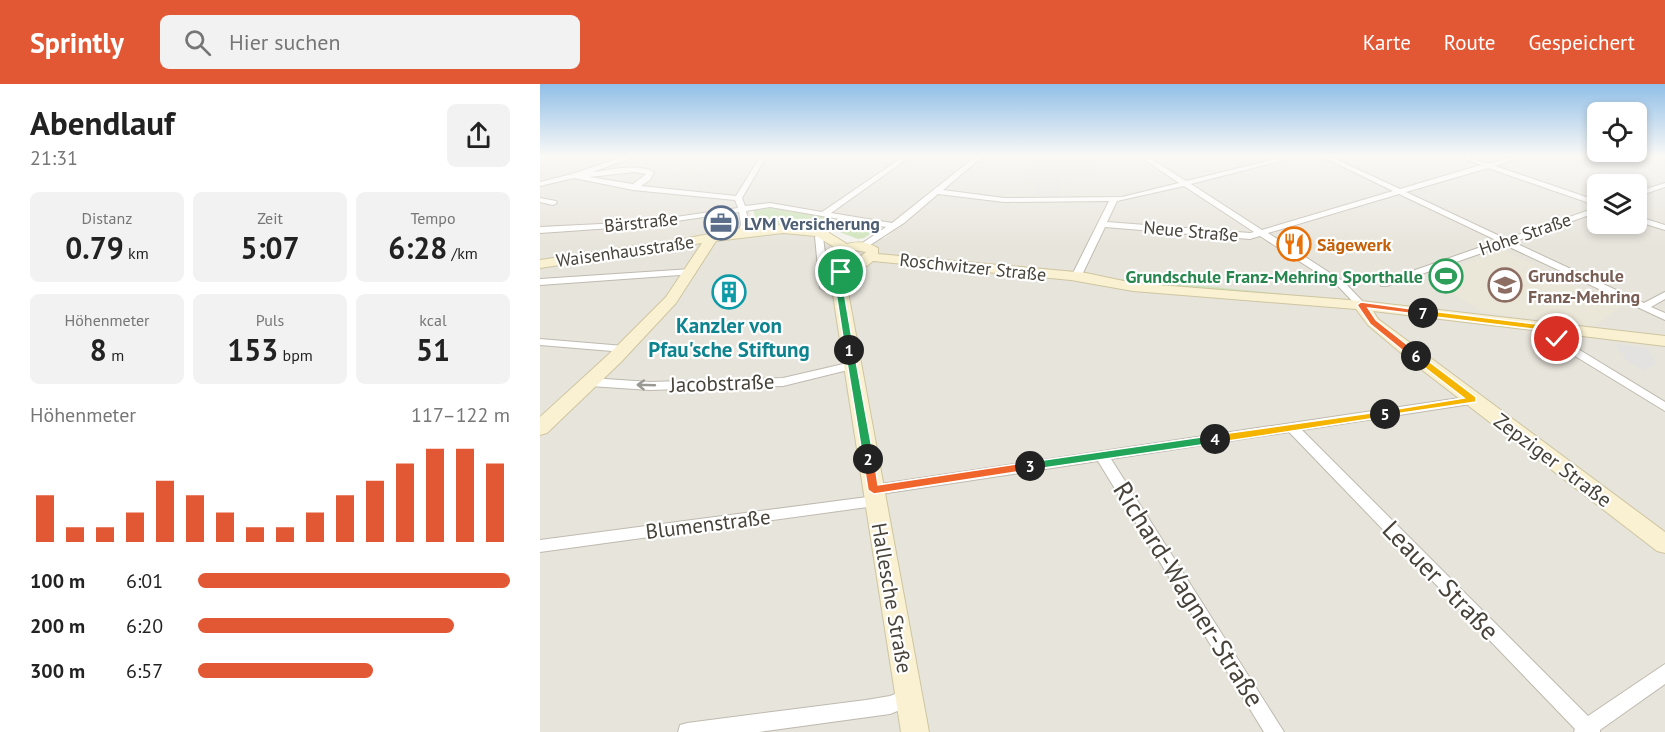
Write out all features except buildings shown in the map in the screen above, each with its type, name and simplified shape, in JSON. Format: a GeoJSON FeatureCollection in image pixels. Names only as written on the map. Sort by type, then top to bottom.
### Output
{"type":"FeatureCollection","features":[{"type":"Feature","properties":{"kind":"main road","name":"Waisenhausstraße"},"geometry":{"type":"LineString","coordinates":[[540,264],[743,232],[792,228],[823,233]]}},
{"type":"Feature","properties":{"kind":"main road"},"geometry":{"type":"LineString","coordinates":[[823,233],[844,248],[870,247]]}},
{"type":"Feature","properties":{"kind":"main road"},"geometry":{"type":"LineString","coordinates":[[540,428],[624,349],[675,295],[710,238]]}},
{"type":"Feature","properties":{"kind":"main road","name":"Roschwitzer Straße"},"geometry":{"type":"LineString","coordinates":[[870,247],[1076,276],[1134,278],[1320,296],[1343,299],[1361,305],[1665,341]]}},
{"type":"Feature","properties":{"kind":"main road"},"geometry":{"type":"LineString","coordinates":[[844,265],[860,263],[870,247]]}},
{"type":"Feature","properties":{"kind":"main road","name":"Hallesche Straße"},"geometry":{"type":"LineString","coordinates":[[844,248],[833,258],[836,263],[844,265],[839,286],[915,732]]}},
{"type":"Feature","properties":{"kind":"main road","name":"Zepziger Straße"},"geometry":{"type":"LineString","coordinates":[[1361,305],[1373,322],[1665,544]]}},
{"type":"Feature","properties":{"kind":"street"},"geometry":{"type":"LineString","coordinates":[[624,186],[738,198]]}},
{"type":"Feature","properties":{"kind":"street"},"geometry":{"type":"LineString","coordinates":[[738,198],[745,186]]}},
{"type":"Feature","properties":{"kind":"street"},"geometry":{"type":"LineString","coordinates":[[824,214],[864,186]]}},
{"type":"Feature","properties":{"kind":"street"},"geometry":{"type":"LineString","coordinates":[[870,247],[944,186]]}},
{"type":"Feature","properties":{"kind":"street"},"geometry":{"type":"LineString","coordinates":[[937,192],[1004,200],[1114,200],[1173,186]]}},
{"type":"Feature","properties":{"kind":"street"},"geometry":{"type":"LineString","coordinates":[[1186,186],[1341,284],[1361,305]]}},
{"type":"Feature","properties":{"kind":"street"},"geometry":{"type":"LineString","coordinates":[[1388,186],[1663,318]]}},
{"type":"Feature","properties":{"kind":"street","name":"Neue Straße"},"geometry":{"type":"LineString","coordinates":[[1102,224],[1250,236],[1419,186]]}},
{"type":"Feature","properties":{"kind":"street"},"geometry":{"type":"LineString","coordinates":[[1547,186],[1587,200]]}},
{"type":"Feature","properties":{"kind":"street"},"geometry":{"type":"LineString","coordinates":[[1647,191],[1661,186]]}},
{"type":"Feature","properties":{"kind":"street"},"geometry":{"type":"LineString","coordinates":[[738,198],[745,224],[743,232]]}},
{"type":"Feature","properties":{"kind":"street"},"geometry":{"type":"LineString","coordinates":[[540,200],[553,203]]}},
{"type":"Feature","properties":{"kind":"street"},"geometry":{"type":"LineString","coordinates":[[1076,276],[1114,200]]}},
{"type":"Feature","properties":{"kind":"street","name":"Bärstraße"},"geometry":{"type":"LineString","coordinates":[[540,230],[629,225],[770,205],[893,226]]}},
{"type":"Feature","properties":{"kind":"street","name":"Hohe Straße"},"geometry":{"type":"LineString","coordinates":[[1384,284],[1587,213]]}},
{"type":"Feature","properties":{"kind":"street"},"geometry":{"type":"LineString","coordinates":[[1647,222],[1665,228]]}},
{"type":"Feature","properties":{"kind":"street"},"geometry":{"type":"LineString","coordinates":[[823,233],[819,237],[825,288],[839,286]]}},
{"type":"Feature","properties":{"kind":"street"},"geometry":{"type":"LineString","coordinates":[[540,282],[691,272]]}},
{"type":"Feature","properties":{"kind":"street"},"geometry":{"type":"LineString","coordinates":[[1644,307],[1665,295]]}},
{"type":"Feature","properties":{"kind":"street"},"geometry":{"type":"LineString","coordinates":[[1552,328],[1561,343],[1665,407]]}},
{"type":"Feature","properties":{"kind":"street"},"geometry":{"type":"LineString","coordinates":[[540,342],[624,349]]}},
{"type":"Feature","properties":{"kind":"street","name":"Jacobstraße"},"geometry":{"type":"LineString","coordinates":[[590,382],[650,386],[783,382],[852,366]]}},
{"type":"Feature","properties":{"kind":"street","name":"Blumenstraße"},"geometry":{"type":"LineString","coordinates":[[540,546],[858,505],[874,495],[1102,456],[1473,400]]}},
{"type":"Feature","properties":{"kind":"street","name":"Leauer Straße"},"geometry":{"type":"LineString","coordinates":[[1292,427],[1587,731]]}},
{"type":"Feature","properties":{"kind":"street","name":"Richard-Wagner-Straße"},"geometry":{"type":"LineString","coordinates":[[1102,456],[1275,732]]}},
{"type":"Feature","properties":{"kind":"street"},"geometry":{"type":"LineString","coordinates":[[1587,731],[1665,673]]}},
{"type":"Feature","properties":{"kind":"street"},"geometry":{"type":"LineString","coordinates":[[687,732],[866,709],[890,705],[909,698]]}},
{"type":"Feature","properties":{"kind":"shaded area"},"geometry":{"type":"Polygon","coordinates":[[[540,186],[1587,186],[1587,234],[1647,234],[1647,186],[1665,186],[1665,732],[540,732],[540,186]],[[767,203],[748,205],[754,233],[805,231],[831,241],[838,248],[885,238],[900,225],[767,203]]]}},
{"type":"Feature","properties":{"kind":"shaded area"},"geometry":{"type":"Polygon","coordinates":[[[1037,186],[1059,186],[1058,196],[1035,196],[1037,186]]]}},
{"type":"Feature","properties":{"kind":"shaded area","name":"Grundschule Franz-Mehring"},"geometry":{"type":"Polygon","coordinates":[[[1503,250],[1620,307],[1593,326],[1484,312],[1425,278],[1503,250]]]}},
{"type":"Feature","properties":{"kind":"shaded area"},"geometry":{"type":"Polygon","coordinates":[[[1616,344],[1646,348],[1657,364],[1643,370],[1623,358],[1626,356],[1621,353],[1616,344]]]}},
{"type":"Feature","properties":{"kind":"green space"},"geometry":{"type":"Polygon","coordinates":[[[765,207],[883,226],[864,238],[858,239],[821,225],[802,223],[757,225],[753,209],[765,207]]]}},
{"type":"Feature","properties":{"kind":"green space"},"geometry":{"type":"Polygon","coordinates":[[[1103,279],[1133,279],[1335,299],[1138,285],[1103,279]]]}},
{"type":"Feature","properties":{"kind":"place","name":"LVM Versicherung"},"geometry":{"type":"Point","coordinates":[721,223]}},
{"type":"Feature","properties":{"kind":"place","name":"Sägewerk"},"geometry":{"type":"Point","coordinates":[1294,244]}},
{"type":"Feature","properties":{"kind":"place","name":"Grundschule Franz-Mehring Sporthalle"},"geometry":{"type":"Point","coordinates":[1446,276]}},
{"type":"Feature","properties":{"kind":"place","name":"Grundschule Franz-Mehring"},"geometry":{"type":"Point","coordinates":[1505,285]}},
{"type":"Feature","properties":{"kind":"place","name":"Kanzler von Pfau'sche Stiftung"},"geometry":{"type":"Point","coordinates":[729,292]}},
{"type":"Feature","properties":{"kind":"route"},"geometry":{"type":"LineString","coordinates":[[841,272],[840,295],[874,490],[1473,400],[1373,322],[1361,305],[1552,328],[1557,339]]}}]}
